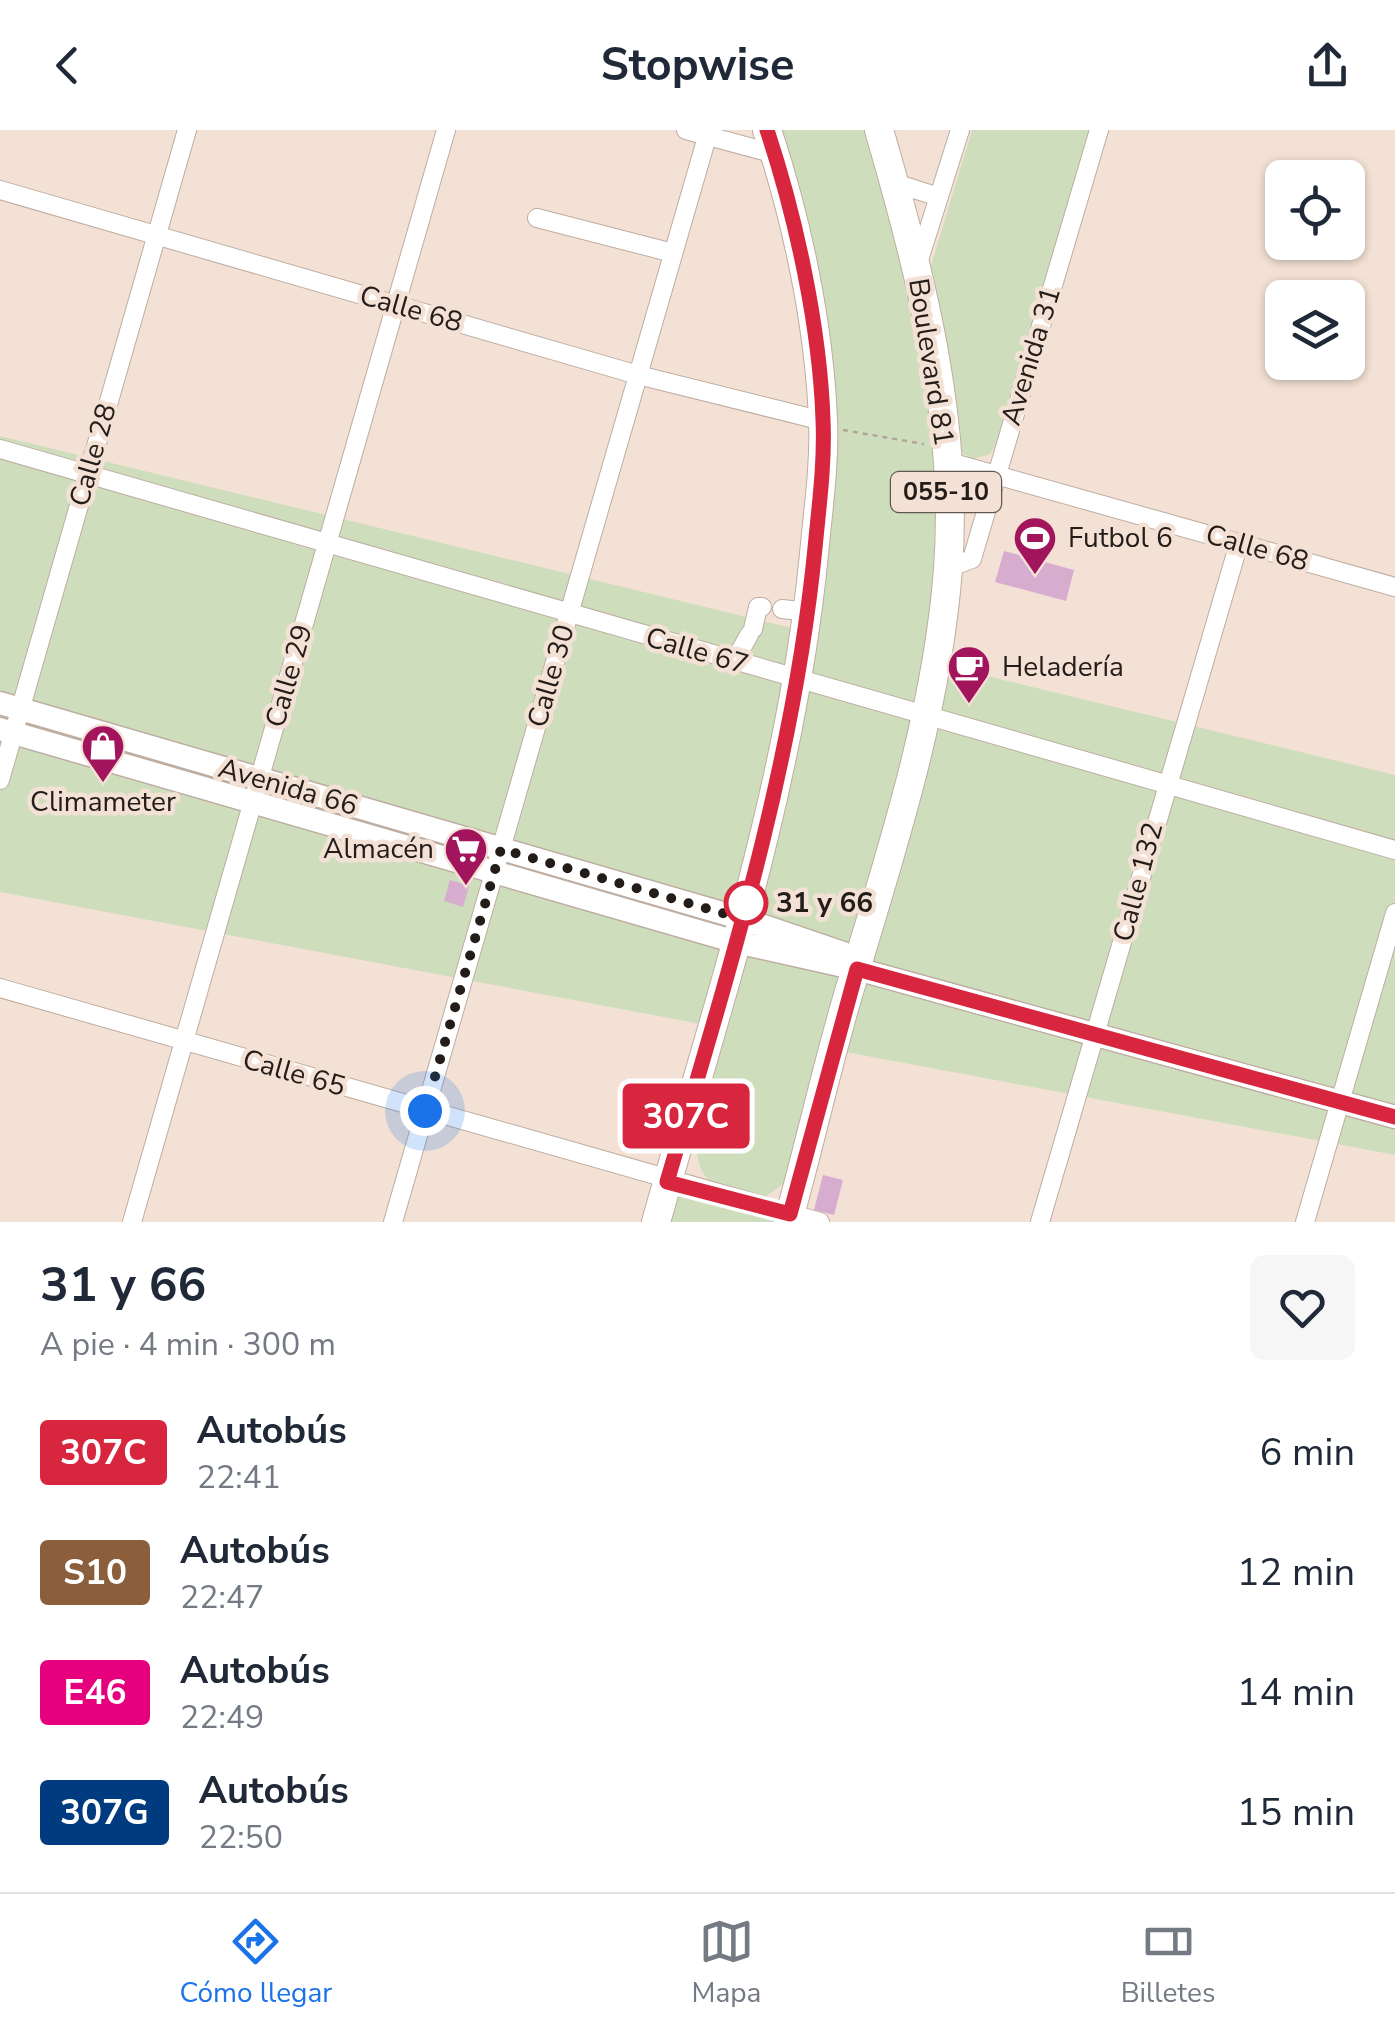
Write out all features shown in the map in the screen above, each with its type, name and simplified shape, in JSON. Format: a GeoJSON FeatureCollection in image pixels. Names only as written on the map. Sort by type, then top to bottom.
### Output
{"type":"FeatureCollection","features":[{"type":"Feature","properties":{"kind":"highway","name":"Boulevard 81"},"geometry":{"type":"LineString","coordinates":[[879,130],[916,266],[938,376],[946,454],[948,568],[926,718]]}},
{"type":"Feature","properties":{"kind":"highway"},"geometry":{"type":"LineString","coordinates":[[656,1222],[739,930],[799,679],[795,611],[823,423],[804,282],[771,142]]}},
{"type":"Feature","properties":{"kind":"highway","name":"055-10"},"geometry":{"type":"LineString","coordinates":[[789,1218],[926,718]]}},
{"type":"Feature","properties":{"kind":"main road","name":"Avenida 66"},"geometry":{"type":"LineString","coordinates":[[10,706],[501,849],[739,930]]}},
{"type":"Feature","properties":{"kind":"main road","name":"Avenida 66"},"geometry":{"type":"LineString","coordinates":[[7,730],[494,872],[844,954],[857,969],[1395,1117]]}},
{"type":"Feature","properties":{"kind":"street","name":"Calle 28"},"geometry":{"type":"LineString","coordinates":[[0,780],[10,706],[88,474],[187,130]]}},
{"type":"Feature","properties":{"kind":"street","name":"Calle 29"},"geometry":{"type":"LineString","coordinates":[[132,1222],[446,130]]}},
{"type":"Feature","properties":{"kind":"street"},"geometry":{"type":"LineString","coordinates":[[686,130],[771,142]]}},
{"type":"Feature","properties":{"kind":"street"},"geometry":{"type":"LineString","coordinates":[[916,266],[960,130]]}},
{"type":"Feature","properties":{"kind":"street","name":"Avenida 31"},"geometry":{"type":"LineString","coordinates":[[948,568],[972,558],[1099,130]]}},
{"type":"Feature","properties":{"kind":"street","name":"Calle 30"},"geometry":{"type":"LineString","coordinates":[[394,1222],[708,133]]}},
{"type":"Feature","properties":{"kind":"street"},"geometry":{"type":"LineString","coordinates":[[895,183],[939,197]]}},
{"type":"Feature","properties":{"kind":"street","name":"Calle 68"},"geometry":{"type":"LineString","coordinates":[[0,190],[638,375],[823,423]]}},
{"type":"Feature","properties":{"kind":"street"},"geometry":{"type":"LineString","coordinates":[[537,218],[673,253]]}},
{"type":"Feature","properties":{"kind":"street","name":"Calle 67"},"geometry":{"type":"LineString","coordinates":[[0,449],[1395,850]]}},
{"type":"Feature","properties":{"kind":"street","name":"Calle 68"},"geometry":{"type":"LineString","coordinates":[[946,454],[996,473],[1395,587]]}},
{"type":"Feature","properties":{"kind":"street","name":"Calle 132"},"geometry":{"type":"LineString","coordinates":[[1040,1222],[1097,1033],[1165,783],[1239,544]]}},
{"type":"Feature","properties":{"kind":"street"},"geometry":{"type":"LineString","coordinates":[[734,662],[751,632],[758,607],[762,607]]}},
{"type":"Feature","properties":{"kind":"street"},"geometry":{"type":"LineString","coordinates":[[1305,1222],[1395,914]]}},
{"type":"Feature","properties":{"kind":"street","name":"Calle 65"},"geometry":{"type":"LineString","coordinates":[[0,988],[789,1218],[820,1222]]}},
{"type":"Feature","properties":{"kind":"path"},"geometry":{"type":"LineString","coordinates":[[823,423],[946,454]]}},
{"type":"Feature","properties":{"kind":"green space"},"geometry":{"type":"Polygon","coordinates":[[[776,130],[866,130],[889,209],[910,289],[931,412],[935,531],[926,661],[1395,775],[1395,1155],[824,1048],[786,1182],[764,1198],[717,1186],[704,1174],[698,1157],[699,1112],[722,1028],[0,892],[0,436],[813,633],[832,440],[776,130]]]}},
{"type":"Feature","properties":{"kind":"green space"},"geometry":{"type":"Polygon","coordinates":[[[972,130],[1089,130],[1000,439],[990,454],[973,459],[957,450],[929,272],[972,130]]]}},
{"type":"Feature","properties":{"kind":"green space"},"geometry":{"type":"Polygon","coordinates":[[[679,1191],[772,1220],[773,1222],[667,1222],[679,1191]]]}},
{"type":"Feature","properties":{"kind":"building","name":"Futbol 6"},"geometry":{"type":"Polygon","coordinates":[[[1004,551],[1074,570],[1066,601],[995,582],[1004,551]]]}},
{"type":"Feature","properties":{"kind":"building"},"geometry":{"type":"Polygon","coordinates":[[[450,880],[469,886],[463,907],[444,901],[450,880]]]}},
{"type":"Feature","properties":{"kind":"building"},"geometry":{"type":"Polygon","coordinates":[[[823,1175],[843,1180],[834,1215],[814,1210],[823,1175]]]}},
{"type":"Feature","properties":{"kind":"bus line","name":"307C"},"geometry":{"type":"LineString","coordinates":[[767,130],[804,282],[820,386],[824,420],[820,486],[799,679],[743,919],[667,1182],[790,1214],[857,969],[1395,1117]]}},
{"type":"Feature","properties":{"kind":"place","name":"Futbol 6"},"geometry":{"type":"Point","coordinates":[1035,576]}},
{"type":"Feature","properties":{"kind":"place","name":"Heladería"},"geometry":{"type":"Point","coordinates":[969,705]}},
{"type":"Feature","properties":{"kind":"place","name":"Climameter"},"geometry":{"type":"Point","coordinates":[103,784]}},
{"type":"Feature","properties":{"kind":"place","name":"Almacén"},"geometry":{"type":"Point","coordinates":[466,887]}},
{"type":"Feature","properties":{"kind":"place","name":"31 y 66"},"geometry":{"type":"Point","coordinates":[746,903]}},
{"type":"Feature","properties":{"kind":"route"},"geometry":{"type":"LineString","coordinates":[[425,1111],[501,849],[743,919],[746,903]]}}]}
